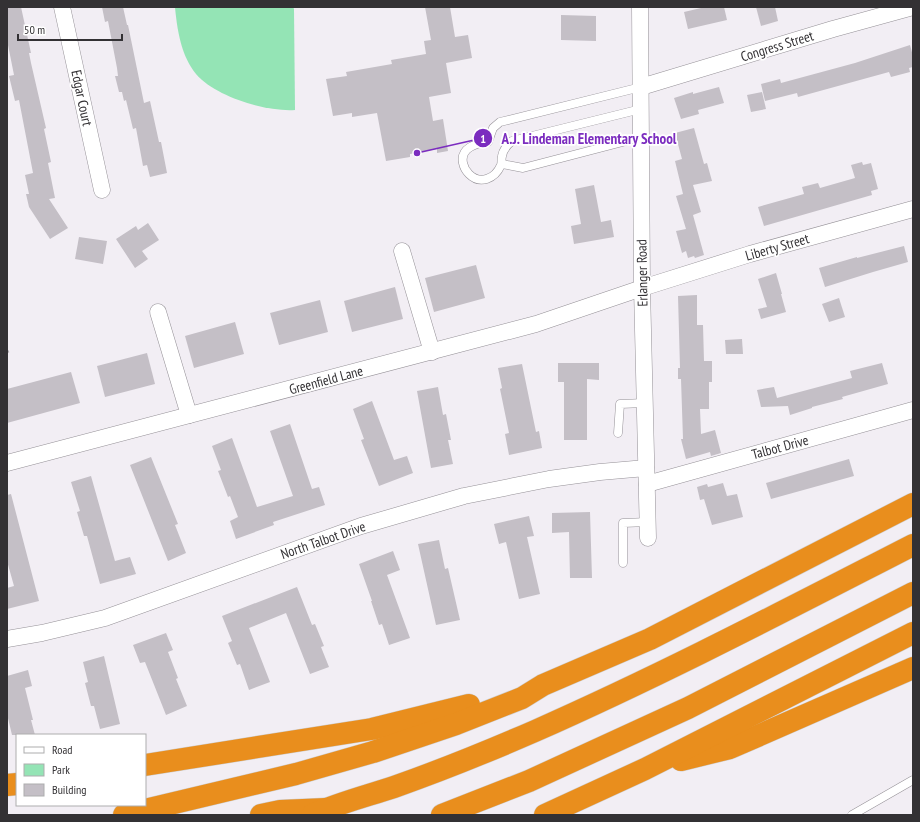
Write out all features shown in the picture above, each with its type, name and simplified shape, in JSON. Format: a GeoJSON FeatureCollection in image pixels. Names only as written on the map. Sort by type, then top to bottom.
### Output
{"type":"FeatureCollection","features":[{"type":"Feature","properties":{"kind":"highway"},"geometry":{"type":"LineString","coordinates":[[124,815],[296,774],[372,752],[456,724],[522,698],[543,685],[650,639],[913,504]]}},
{"type":"Feature","properties":{"kind":"highway"},"geometry":{"type":"LineString","coordinates":[[261,815],[280,811],[319,812],[455,764],[535,731],[665,671],[913,546]]}},
{"type":"Feature","properties":{"kind":"highway"},"geometry":{"type":"LineString","coordinates":[[442,815],[529,781],[688,708],[913,593]]}},
{"type":"Feature","properties":{"kind":"highway"},"geometry":{"type":"LineString","coordinates":[[545,815],[645,769],[913,633]]}},
{"type":"Feature","properties":{"kind":"highway"},"geometry":{"type":"LineString","coordinates":[[645,769],[730,748],[913,668]]}},
{"type":"Feature","properties":{"kind":"highway"},"geometry":{"type":"LineString","coordinates":[[146,765],[372,729],[448,711],[543,685]]}},
{"type":"Feature","properties":{"kind":"street","name":"Edgar Court"},"geometry":{"type":"LineString","coordinates":[[62,7],[102,190]]}},
{"type":"Feature","properties":{"kind":"street","name":"Erlanger Road"},"geometry":{"type":"LineString","coordinates":[[640,7],[642,288],[648,538]]}},
{"type":"Feature","properties":{"kind":"street","name":"Congress Street"},"geometry":{"type":"LineString","coordinates":[[641,87],[833,29],[913,7]]}},
{"type":"Feature","properties":{"kind":"street","name":"Liberty Street"},"geometry":{"type":"LineString","coordinates":[[642,288],[750,254],[913,209]]}},
{"type":"Feature","properties":{"kind":"street"},"geometry":{"type":"LineString","coordinates":[[402,251],[432,352]]}},
{"type":"Feature","properties":{"kind":"street","name":"Greenfield Lane"},"geometry":{"type":"LineString","coordinates":[[7,463],[536,324],[642,288]]}},
{"type":"Feature","properties":{"kind":"street"},"geometry":{"type":"LineString","coordinates":[[158,312],[189,415]]}},
{"type":"Feature","properties":{"kind":"street","name":"Talbot Drive"},"geometry":{"type":"LineString","coordinates":[[647,476],[913,410]]}},
{"type":"Feature","properties":{"kind":"street","name":"North Talbot Drive"},"geometry":{"type":"LineString","coordinates":[[7,639],[42,633],[105,618],[354,528],[464,496],[549,479],[600,472],[647,476]]}},
{"type":"Feature","properties":{"kind":"lane"},"geometry":{"type":"LineString","coordinates":[[641,87],[500,122],[493,128],[488,142],[476,143],[469,148],[463,156],[465,170],[476,179],[484,181],[491,178],[497,172],[502,164],[502,156],[506,146],[512,141],[641,109]]}},
{"type":"Feature","properties":{"kind":"lane"},"geometry":{"type":"LineString","coordinates":[[502,164],[523,168],[642,137]]}},
{"type":"Feature","properties":{"kind":"lane"},"geometry":{"type":"LineString","coordinates":[[618,433],[620,404],[645,403]]}},
{"type":"Feature","properties":{"kind":"lane"},"geometry":{"type":"LineString","coordinates":[[623,563],[622,523],[648,522]]}},
{"type":"Feature","properties":{"kind":"lane"},"geometry":{"type":"LineString","coordinates":[[852,815],[913,780]]}},
{"type":"Feature","properties":{"kind":"green space"},"geometry":{"type":"Polygon","coordinates":[[[175,7],[293,7],[295,110],[283,110],[256,106],[228,96],[205,82],[191,67],[183,51],[175,7]]]}},
{"type":"Feature","properties":{"kind":"building"},"geometry":{"type":"Polygon","coordinates":[[[7,7],[21,7],[31,53],[29,53],[31,63],[46,128],[44,129],[51,162],[48,163],[55,198],[49,199],[68,228],[50,239],[29,207],[26,194],[29,194],[25,175],[33,173],[19,100],[15,101],[9,76],[14,75],[7,40],[7,7]]]}},
{"type":"Feature","properties":{"kind":"building"},"geometry":{"type":"Polygon","coordinates":[[[102,7],[123,7],[144,103],[150,101],[159,142],[161,142],[167,173],[150,177],[147,165],[143,166],[136,128],[133,129],[126,100],[124,101],[122,92],[119,92],[115,76],[118,76],[117,68],[108,21],[105,22],[102,7]]]}},
{"type":"Feature","properties":{"kind":"building"},"geometry":{"type":"Polygon","coordinates":[[[425,7],[450,7],[455,37],[468,35],[472,58],[446,63],[451,93],[429,97],[433,121],[443,119],[448,151],[437,153],[437,149],[410,154],[410,157],[386,161],[377,113],[352,117],[352,113],[333,116],[326,79],[347,76],[346,72],[392,64],[391,60],[426,54],[424,41],[431,40],[425,7]]]}},
{"type":"Feature","properties":{"kind":"building"},"geometry":{"type":"Polygon","coordinates":[[[700,7],[724,7],[727,20],[688,29],[684,12],[701,8],[700,7]]]}},
{"type":"Feature","properties":{"kind":"building"},"geometry":{"type":"Polygon","coordinates":[[[756,7],[775,7],[778,21],[761,26],[756,7]]]}},
{"type":"Feature","properties":{"kind":"building"},"geometry":{"type":"Polygon","coordinates":[[[561,15],[596,16],[596,41],[561,40],[561,15]]]}},
{"type":"Feature","properties":{"kind":"building"},"geometry":{"type":"Polygon","coordinates":[[[910,45],[913,56],[913,67],[909,68],[910,72],[891,77],[889,72],[798,97],[797,93],[765,101],[761,84],[780,79],[781,83],[855,63],[910,45]]]}},
{"type":"Feature","properties":{"kind":"building"},"geometry":{"type":"Polygon","coordinates":[[[719,87],[724,103],[698,110],[699,114],[681,119],[674,98],[693,92],[693,94],[719,87]]]}},
{"type":"Feature","properties":{"kind":"building"},"geometry":{"type":"Polygon","coordinates":[[[762,92],[766,109],[751,112],[747,95],[762,92]]]}},
{"type":"Feature","properties":{"kind":"building"},"geometry":{"type":"Polygon","coordinates":[[[694,128],[704,164],[707,163],[712,181],[693,185],[701,212],[693,215],[704,255],[695,258],[694,256],[688,258],[686,251],[682,253],[676,231],[686,229],[676,196],[683,194],[675,161],[682,159],[675,133],[694,128]]]}},
{"type":"Feature","properties":{"kind":"building"},"geometry":{"type":"Polygon","coordinates":[[[862,162],[863,165],[871,163],[878,189],[871,191],[872,195],[764,226],[758,207],[804,194],[802,187],[818,183],[820,188],[855,178],[851,165],[862,162]]]}},
{"type":"Feature","properties":{"kind":"building"},"geometry":{"type":"Polygon","coordinates":[[[594,185],[601,222],[611,220],[614,237],[574,244],[571,226],[581,224],[575,189],[594,185]]]}},
{"type":"Feature","properties":{"kind":"building"},"geometry":{"type":"Polygon","coordinates":[[[148,223],[159,240],[142,251],[148,259],[135,268],[116,239],[136,226],[138,230],[148,223]]]}},
{"type":"Feature","properties":{"kind":"building"},"geometry":{"type":"Polygon","coordinates":[[[79,237],[107,241],[103,264],[75,259],[79,237]]]}},
{"type":"Feature","properties":{"kind":"building"},"geometry":{"type":"Polygon","coordinates":[[[904,246],[908,262],[825,287],[819,268],[904,246]]]}},
{"type":"Feature","properties":{"kind":"building"},"geometry":{"type":"Polygon","coordinates":[[[476,265],[485,298],[434,312],[425,278],[476,265]]]}},
{"type":"Feature","properties":{"kind":"building"},"geometry":{"type":"Polygon","coordinates":[[[776,273],[786,312],[761,319],[758,309],[767,307],[758,279],[776,273]]]}},
{"type":"Feature","properties":{"kind":"building"},"geometry":{"type":"Polygon","coordinates":[[[395,287],[403,319],[352,332],[344,301],[395,287]]]}},
{"type":"Feature","properties":{"kind":"building"},"geometry":{"type":"Polygon","coordinates":[[[697,295],[697,325],[703,325],[704,361],[712,361],[712,382],[709,382],[709,409],[700,409],[701,434],[715,430],[721,453],[711,456],[710,452],[686,459],[681,439],[683,439],[681,379],[678,379],[678,368],[680,368],[678,296],[697,295]]]}},
{"type":"Feature","properties":{"kind":"building"},"geometry":{"type":"Polygon","coordinates":[[[839,298],[845,317],[829,322],[822,304],[839,298]]]}},
{"type":"Feature","properties":{"kind":"building"},"geometry":{"type":"Polygon","coordinates":[[[320,300],[328,332],[279,345],[270,313],[320,300]]]}},
{"type":"Feature","properties":{"kind":"building"},"geometry":{"type":"Polygon","coordinates":[[[235,322],[244,354],[194,368],[185,336],[235,322]]]}},
{"type":"Feature","properties":{"kind":"building"},"geometry":{"type":"Polygon","coordinates":[[[742,339],[743,354],[726,354],[725,340],[742,339]]]}},
{"type":"Feature","properties":{"kind":"building"},"geometry":{"type":"Polygon","coordinates":[[[147,353],[155,384],[105,397],[97,366],[147,353]]]}},
{"type":"Feature","properties":{"kind":"building"},"geometry":{"type":"Polygon","coordinates":[[[558,363],[599,363],[599,380],[587,379],[587,440],[564,440],[564,382],[558,382],[558,363]]]}},
{"type":"Feature","properties":{"kind":"building"},"geometry":{"type":"Polygon","coordinates":[[[882,363],[888,384],[842,397],[843,399],[812,407],[790,415],[788,406],[761,407],[757,390],[774,387],[777,398],[852,378],[850,371],[882,363]]]}},
{"type":"Feature","properties":{"kind":"building"},"geometry":{"type":"Polygon","coordinates":[[[522,364],[536,432],[539,431],[542,448],[509,455],[505,434],[509,433],[500,389],[502,388],[498,368],[522,364]]]}},
{"type":"Feature","properties":{"kind":"building"},"geometry":{"type":"Polygon","coordinates":[[[71,372],[80,403],[7,423],[7,389],[71,372]]]}},
{"type":"Feature","properties":{"kind":"building"},"geometry":{"type":"Polygon","coordinates":[[[438,387],[443,415],[446,414],[451,440],[448,440],[453,464],[431,468],[417,391],[438,387]]]}},
{"type":"Feature","properties":{"kind":"building"},"geometry":{"type":"Polygon","coordinates":[[[372,401],[394,460],[407,456],[413,473],[379,486],[361,440],[364,439],[353,409],[372,401]]]}},
{"type":"Feature","properties":{"kind":"building"},"geometry":{"type":"Polygon","coordinates":[[[290,424],[312,489],[319,487],[325,505],[273,522],[274,525],[236,539],[230,521],[238,517],[218,471],[221,470],[212,446],[232,438],[257,507],[293,496],[270,431],[290,424]]]}},
{"type":"Feature","properties":{"kind":"building"},"geometry":{"type":"Polygon","coordinates":[[[151,457],[178,524],[175,525],[186,553],[168,561],[130,465],[151,457]]]}},
{"type":"Feature","properties":{"kind":"building"},"geometry":{"type":"Polygon","coordinates":[[[849,459],[854,476],[771,499],[766,483],[849,459]]]}},
{"type":"Feature","properties":{"kind":"building"},"geometry":{"type":"Polygon","coordinates":[[[91,476],[115,561],[130,557],[136,574],[100,584],[87,536],[84,536],[77,512],[80,511],[71,482],[91,476]]]}},
{"type":"Feature","properties":{"kind":"building"},"geometry":{"type":"Polygon","coordinates":[[[723,483],[727,496],[737,494],[743,517],[712,525],[704,499],[700,500],[697,487],[707,484],[708,487],[723,483]]]}},
{"type":"Feature","properties":{"kind":"building"},"geometry":{"type":"Polygon","coordinates":[[[11,494],[39,601],[7,609],[7,588],[14,586],[7,561],[7,495],[11,494]]]}},
{"type":"Feature","properties":{"kind":"building"},"geometry":{"type":"Polygon","coordinates":[[[590,512],[592,578],[570,578],[569,532],[552,533],[552,513],[590,512]]]}},
{"type":"Feature","properties":{"kind":"building"},"geometry":{"type":"Polygon","coordinates":[[[529,516],[534,536],[527,537],[540,594],[519,599],[506,542],[499,544],[494,524],[529,516]]]}},
{"type":"Feature","properties":{"kind":"building"},"geometry":{"type":"Polygon","coordinates":[[[439,540],[445,569],[448,568],[460,620],[436,625],[418,544],[439,540]]]}},
{"type":"Feature","properties":{"kind":"building"},"geometry":{"type":"Polygon","coordinates":[[[393,551],[400,570],[387,575],[410,638],[389,645],[382,624],[379,625],[359,564],[393,551]]]}},
{"type":"Feature","properties":{"kind":"building"},"geometry":{"type":"Polygon","coordinates":[[[297,587],[312,625],[315,624],[324,646],[321,647],[329,667],[310,674],[286,613],[249,628],[270,682],[249,690],[240,664],[237,665],[228,643],[232,641],[222,616],[297,587]]]}},
{"type":"Feature","properties":{"kind":"building"},"geometry":{"type":"Polygon","coordinates":[[[166,633],[173,650],[168,652],[178,678],[176,679],[187,706],[166,715],[145,662],[140,663],[133,645],[166,633]]]}},
{"type":"Feature","properties":{"kind":"building"},"geometry":{"type":"Polygon","coordinates":[[[104,656],[120,724],[100,729],[94,706],[91,706],[85,683],[88,682],[83,662],[104,656]]]}},
{"type":"Feature","properties":{"kind":"building"},"geometry":{"type":"Polygon","coordinates":[[[28,670],[32,686],[25,688],[33,720],[31,720],[35,734],[12,735],[7,714],[7,676],[28,670]]]}},
{"type":"Feature","properties":{"kind":"place","name":"A.J. Lindeman Elementary School"},"geometry":{"type":"Point","coordinates":[417,153]}}]}
